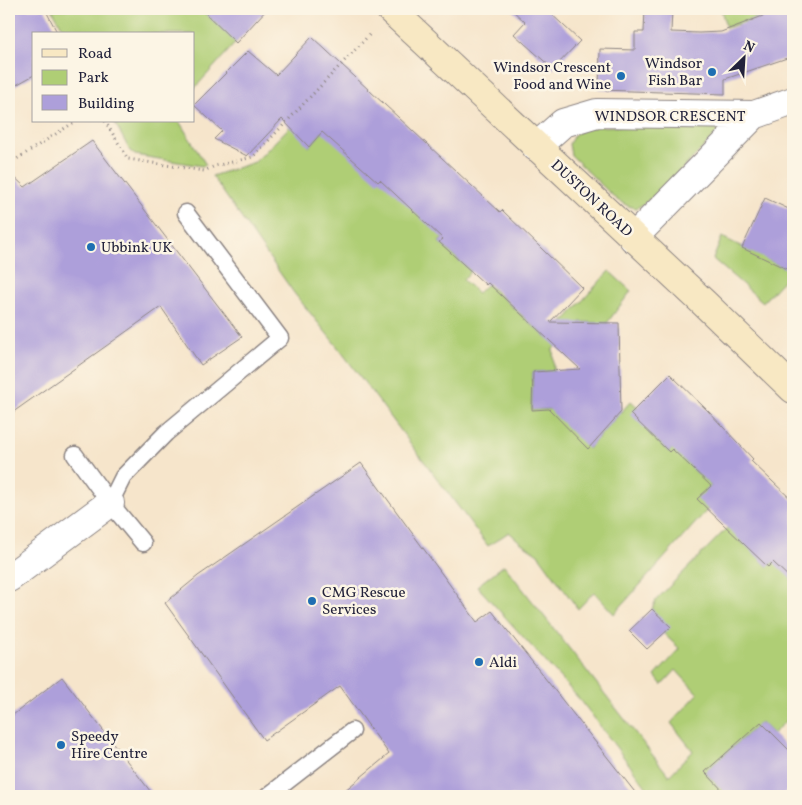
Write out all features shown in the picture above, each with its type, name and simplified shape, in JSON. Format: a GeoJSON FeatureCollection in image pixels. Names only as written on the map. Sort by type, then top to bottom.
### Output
{"type":"FeatureCollection","features":[{"type":"Feature","properties":{"kind":"street","name":"DUSTON ROAD"},"geometry":{"type":"LineString","coordinates":[[390,9],[793,389]]}},
{"type":"Feature","properties":{"kind":"street","name":"WINDSOR CRESCENT"},"geometry":{"type":"LineString","coordinates":[[536,147],[563,123],[597,113],[754,115],[793,101]]}},
{"type":"Feature","properties":{"kind":"street","name":"WINDSOR CRESCENT"},"geometry":{"type":"LineString","coordinates":[[633,238],[754,115]]}},
{"type":"Feature","properties":{"kind":"street"},"geometry":{"type":"LineString","coordinates":[[9,578],[110,503]]}},
{"type":"Feature","properties":{"kind":"lane"},"geometry":{"type":"LineString","coordinates":[[110,503],[123,477],[166,433],[280,338],[186,213]]}},
{"type":"Feature","properties":{"kind":"lane"},"geometry":{"type":"LineString","coordinates":[[76,455],[110,503],[143,543]]}},
{"type":"Feature","properties":{"kind":"lane"},"geometry":{"type":"LineString","coordinates":[[268,796],[352,731]]}},
{"type":"Feature","properties":{"kind":"path"},"geometry":{"type":"LineString","coordinates":[[106,122],[128,160],[204,171],[215,166],[253,157],[372,32]]}},
{"type":"Feature","properties":{"kind":"path"},"geometry":{"type":"LineString","coordinates":[[9,164],[74,122]]}},
{"type":"Feature","properties":{"kind":"green space"},"geometry":{"type":"Polygon","coordinates":[[[52,9],[201,9],[227,33],[239,39],[195,88],[195,32],[65,32],[52,9]]]}},
{"type":"Feature","properties":{"kind":"green space"},"geometry":{"type":"Polygon","coordinates":[[[721,9],[766,9],[768,14],[726,28],[721,9]]]}},
{"type":"Feature","properties":{"kind":"green space"},"geometry":{"type":"Polygon","coordinates":[[[324,92],[309,147],[322,132],[401,157],[455,226],[439,242],[471,271],[463,280],[478,293],[487,284],[548,339],[609,271],[631,291],[607,323],[580,322],[553,349],[554,371],[533,372],[532,410],[595,407],[588,449],[631,401],[656,424],[650,434],[669,452],[708,411],[684,460],[711,486],[698,499],[708,509],[614,614],[594,592],[578,609],[538,554],[509,532],[488,546],[340,350],[294,293],[212,176],[255,162],[324,92]]]}},
{"type":"Feature","properties":{"kind":"green space"},"geometry":{"type":"Polygon","coordinates":[[[115,122],[180,122],[206,165],[202,166],[135,155],[130,151],[115,122]]]}},
{"type":"Feature","properties":{"kind":"green space"},"geometry":{"type":"Polygon","coordinates":[[[714,123],[718,131],[711,140],[666,185],[644,204],[636,208],[617,200],[571,155],[569,144],[574,135],[587,127],[714,123]]]}},
{"type":"Feature","properties":{"kind":"green space"},"geometry":{"type":"Polygon","coordinates":[[[722,237],[783,267],[793,244],[793,270],[763,302],[713,259],[722,237]]]}},
{"type":"Feature","properties":{"kind":"green space"},"geometry":{"type":"Polygon","coordinates":[[[742,513],[751,550],[768,567],[793,540],[793,565],[786,573],[793,581],[793,714],[773,734],[761,722],[705,772],[728,796],[653,796],[582,702],[477,586],[504,565],[669,776],[693,751],[671,723],[698,694],[676,670],[662,685],[655,676],[680,649],[664,634],[652,609],[656,600],[742,513]]]}},
{"type":"Feature","properties":{"kind":"building"},"geometry":{"type":"Polygon","coordinates":[[[9,9],[45,9],[57,32],[32,32],[32,76],[9,89],[9,9]]]}},
{"type":"Feature","properties":{"kind":"building"},"geometry":{"type":"Polygon","coordinates":[[[201,9],[267,9],[236,43],[201,9]]]}},
{"type":"Feature","properties":{"kind":"building"},"geometry":{"type":"Polygon","coordinates":[[[511,9],[546,9],[580,41],[553,69],[514,34],[525,22],[511,9]]]}},
{"type":"Feature","properties":{"kind":"building"},"geometry":{"type":"Polygon","coordinates":[[[645,9],[672,9],[671,32],[699,33],[721,32],[785,9],[787,15],[793,13],[793,56],[725,79],[725,94],[599,90],[600,49],[635,50],[635,32],[644,32],[645,9]]]}},
{"type":"Feature","properties":{"kind":"building"},"geometry":{"type":"Polygon","coordinates":[[[312,37],[500,212],[502,210],[582,288],[550,322],[619,323],[621,412],[588,449],[549,409],[532,410],[533,372],[580,369],[488,283],[486,285],[439,242],[443,239],[380,180],[378,182],[322,132],[309,147],[282,119],[247,156],[214,139],[222,131],[195,104],[248,51],[276,75],[312,37]]]}},
{"type":"Feature","properties":{"kind":"building","name":"Ubbink UK"},"geometry":{"type":"Polygon","coordinates":[[[92,141],[242,337],[201,365],[161,307],[9,415],[9,172],[25,187],[92,141]]]}},
{"type":"Feature","properties":{"kind":"building"},"geometry":{"type":"Polygon","coordinates":[[[765,198],[793,211],[793,272],[742,248],[765,198]]]}},
{"type":"Feature","properties":{"kind":"building"},"geometry":{"type":"Polygon","coordinates":[[[670,374],[753,459],[751,461],[793,501],[793,581],[773,562],[768,567],[697,499],[711,486],[672,449],[669,452],[630,414],[670,374]]]}},
{"type":"Feature","properties":{"kind":"building"},"geometry":{"type":"Polygon","coordinates":[[[361,463],[477,622],[492,611],[638,796],[338,796],[389,754],[340,686],[264,740],[165,603],[198,576],[361,463]]]}},
{"type":"Feature","properties":{"kind":"building"},"geometry":{"type":"Polygon","coordinates":[[[652,609],[671,627],[647,649],[629,631],[652,609]]]}},
{"type":"Feature","properties":{"kind":"building","name":"Speedy Hire Centre"},"geometry":{"type":"Polygon","coordinates":[[[62,677],[154,796],[9,796],[9,718],[62,677]]]}},
{"type":"Feature","properties":{"kind":"building"},"geometry":{"type":"Polygon","coordinates":[[[761,722],[793,754],[793,785],[782,796],[728,796],[705,772],[761,722]]]}},
{"type":"Feature","properties":{"kind":"place","name":"Windsor Fish Bar"},"geometry":{"type":"Point","coordinates":[712,72]}},
{"type":"Feature","properties":{"kind":"place","name":"Windsor Crescent Food and Wine"},"geometry":{"type":"Point","coordinates":[621,76]}},
{"type":"Feature","properties":{"kind":"place","name":"Ubbink UK"},"geometry":{"type":"Point","coordinates":[91,247]}},
{"type":"Feature","properties":{"kind":"place","name":"CMG Rescue Services"},"geometry":{"type":"Point","coordinates":[312,601]}},
{"type":"Feature","properties":{"kind":"place","name":"Aldi"},"geometry":{"type":"Point","coordinates":[479,662]}},
{"type":"Feature","properties":{"kind":"place","name":"Speedy Hire Centre"},"geometry":{"type":"Point","coordinates":[61,745]}}]}
